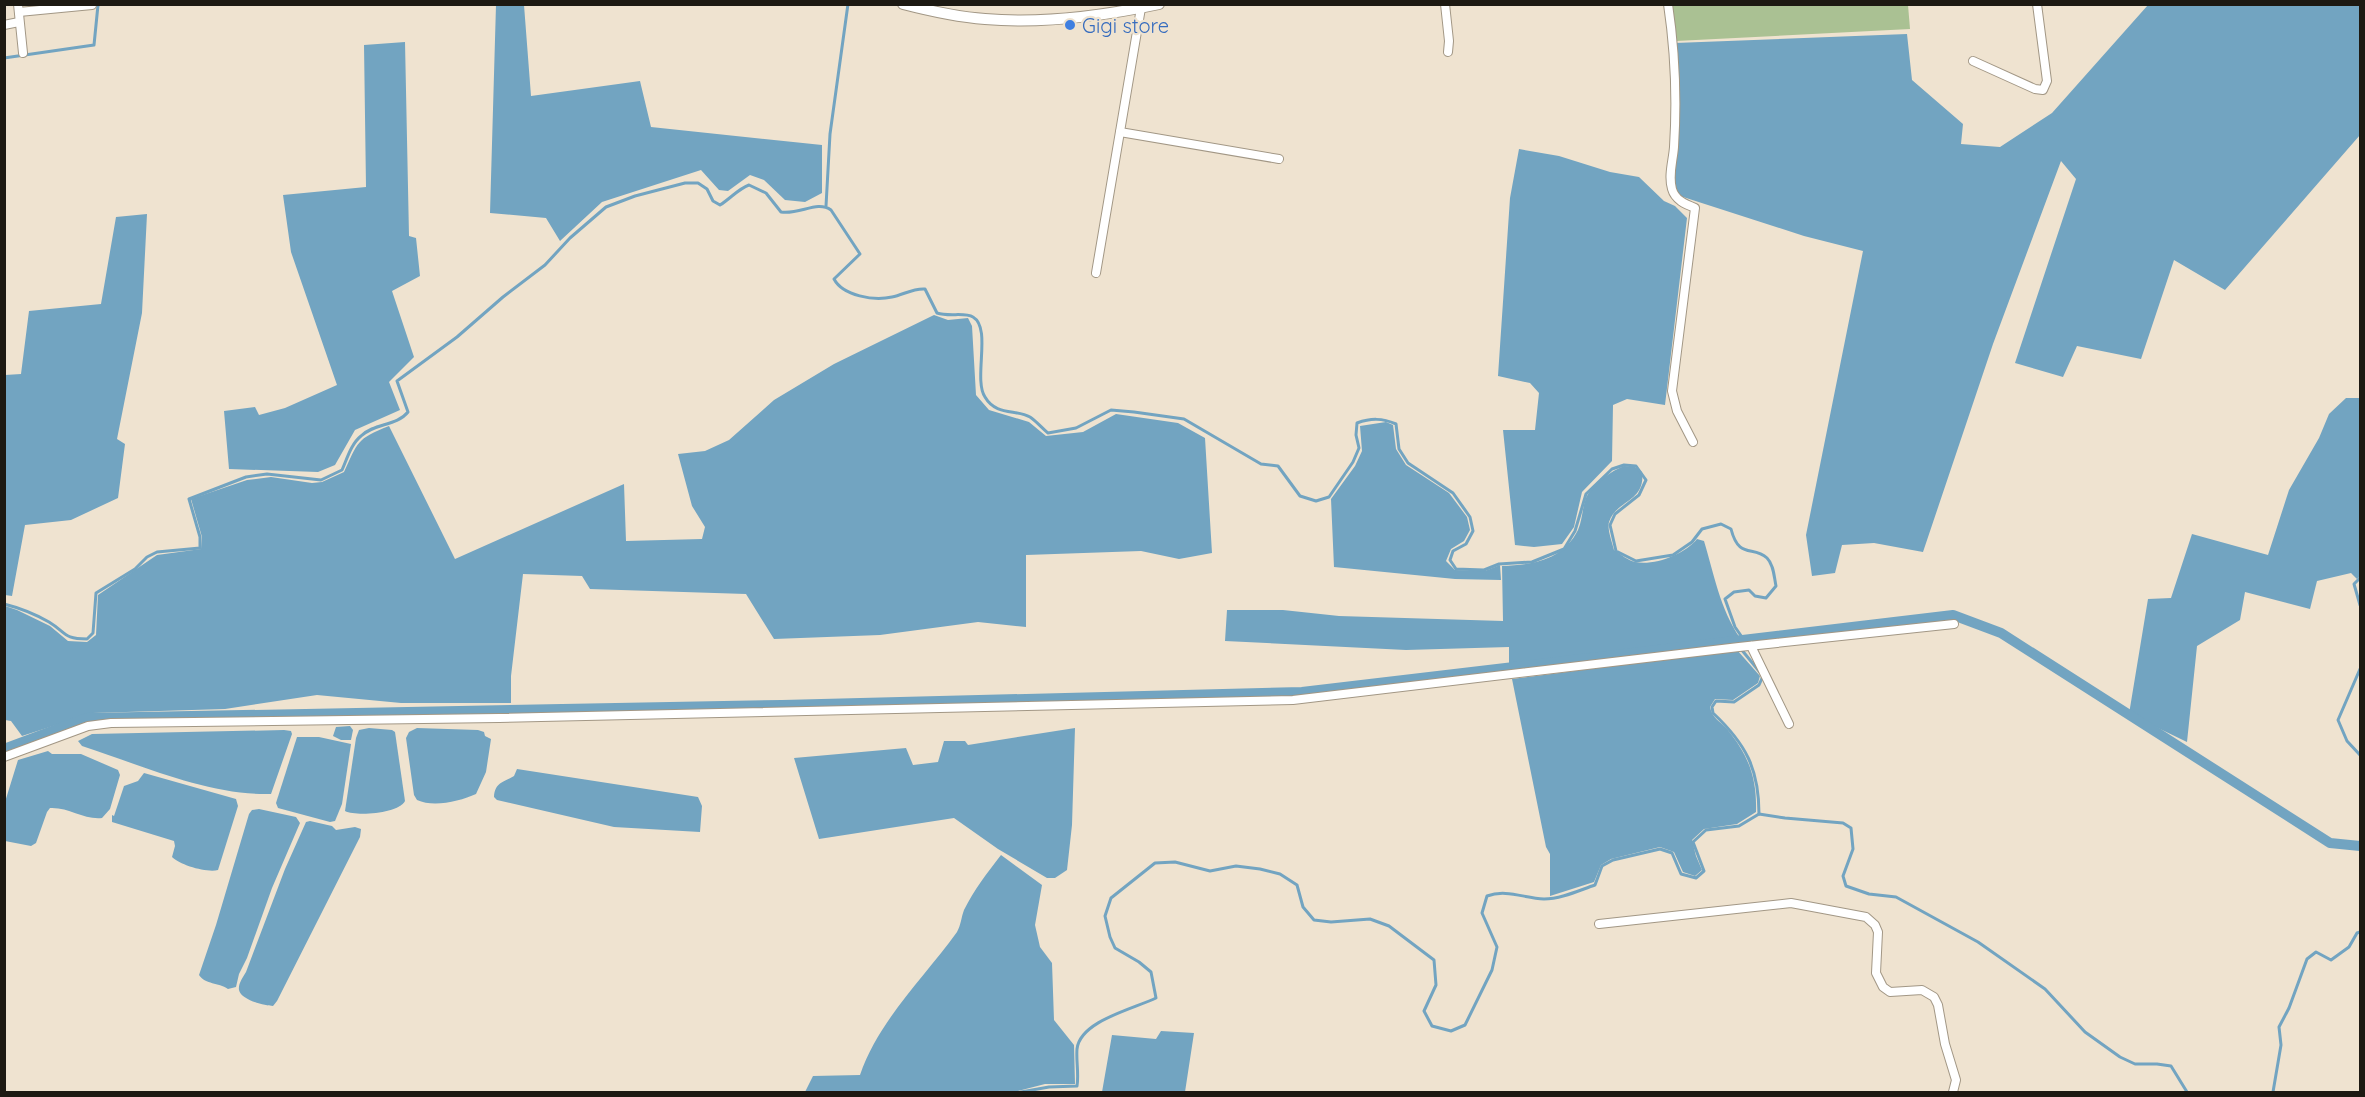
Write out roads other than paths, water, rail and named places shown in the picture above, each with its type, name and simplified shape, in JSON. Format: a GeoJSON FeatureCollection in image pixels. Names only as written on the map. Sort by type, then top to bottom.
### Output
{"type":"FeatureCollection","features":[{"type":"Feature","properties":{"kind":"street"},"geometry":{"type":"LineString","coordinates":[[903,4],[954,16],[987,19],[1064,18],[1159,4]]}},
{"type":"Feature","properties":{"kind":"street"},"geometry":{"type":"LineString","coordinates":[[1445,4],[1448,52]]}},
{"type":"Feature","properties":{"kind":"street"},"geometry":{"type":"LineString","coordinates":[[1668,4],[1674,79],[1674,149],[1670,174],[1672,190],[1679,201],[1695,208],[1672,391],[1677,411],[1693,442]]}},
{"type":"Feature","properties":{"kind":"street"},"geometry":{"type":"LineString","coordinates":[[1973,61],[2035,89],[2043,90],[2047,81],[2037,4]]}},
{"type":"Feature","properties":{"kind":"street"},"geometry":{"type":"LineString","coordinates":[[23,53],[18,8],[92,5]]}},
{"type":"Feature","properties":{"kind":"street"},"geometry":{"type":"LineString","coordinates":[[1096,273],[1134,36],[1141,8]]}},
{"type":"Feature","properties":{"kind":"street"},"geometry":{"type":"LineString","coordinates":[[4,25],[19,22]]}},
{"type":"Feature","properties":{"kind":"street"},"geometry":{"type":"LineString","coordinates":[[1120,132],[1279,159]]}},
{"type":"Feature","properties":{"kind":"street"},"geometry":{"type":"LineString","coordinates":[[4,757],[88,726],[111,723],[498,718],[1293,700],[1744,646],[1954,624]]}},
{"type":"Feature","properties":{"kind":"street"},"geometry":{"type":"LineString","coordinates":[[1744,646],[1789,724]]}},
{"type":"Feature","properties":{"kind":"street"},"geometry":{"type":"LineString","coordinates":[[1599,924],[1791,903],[1866,917],[1875,924],[1878,932],[1876,972],[1883,987],[1890,992],[1922,990],[1934,997],[1938,1005],[1945,1044],[1956,1080],[1953,1092]]}},
{"type":"Feature","properties":{"kind":"water"},"geometry":{"type":"Polygon","coordinates":[[[496,5],[524,5],[531,96],[640,81],[651,127],[822,145],[822,193],[805,202],[785,200],[764,180],[750,175],[728,191],[719,190],[701,170],[602,202],[560,241],[546,218],[490,213],[496,5]]]}},
{"type":"Feature","properties":{"kind":"water"},"geometry":{"type":"Polygon","coordinates":[[[2148,5],[2360,5],[2360,135],[2225,290],[2174,260],[2141,359],[2077,346],[2063,377],[2015,363],[2076,179],[2061,161],[1993,344],[1923,552],[1874,543],[1842,545],[1835,573],[1812,576],[1806,535],[1863,251],[1804,236],[1680,196],[1674,189],[1675,43],[1907,34],[1912,80],[1963,124],[1961,144],[2000,147],[2052,113],[2148,5]]]}},
{"type":"Feature","properties":{"kind":"water"},"geometry":{"type":"Polygon","coordinates":[[[405,42],[409,236],[416,238],[420,276],[392,291],[414,357],[389,382],[400,410],[355,430],[335,465],[318,472],[229,469],[224,411],[255,407],[259,415],[285,408],[337,385],[291,252],[283,195],[366,187],[364,45],[405,42]]]}},
{"type":"Feature","properties":{"kind":"water"},"geometry":{"type":"Polygon","coordinates":[[[1519,149],[1559,156],[1610,172],[1639,177],[1664,201],[1675,206],[1687,218],[1665,405],[1627,399],[1613,405],[1612,461],[1582,492],[1574,527],[1562,544],[1534,547],[1515,545],[1503,430],[1535,430],[1539,393],[1530,383],[1498,376],[1510,198],[1519,149]]]}},
{"type":"Feature","properties":{"kind":"water"},"geometry":{"type":"Polygon","coordinates":[[[147,214],[142,313],[117,439],[125,444],[118,498],[71,520],[25,525],[12,596],[5,595],[5,375],[21,374],[29,311],[101,304],[116,217],[147,214]]]}},
{"type":"Feature","properties":{"kind":"water"},"geometry":{"type":"Polygon","coordinates":[[[934,315],[948,320],[968,318],[972,326],[976,395],[989,410],[1029,422],[1046,436],[1083,432],[1116,414],[1178,423],[1205,438],[1212,553],[1179,559],[1141,551],[1026,555],[1026,627],[978,622],[880,635],[774,639],[746,594],[590,589],[582,576],[523,574],[511,676],[511,703],[401,703],[317,695],[225,709],[93,713],[22,736],[11,721],[5,720],[5,606],[50,626],[68,641],[87,642],[96,635],[98,595],[157,555],[201,549],[202,537],[191,499],[247,480],[271,477],[312,483],[322,482],[344,472],[356,448],[364,438],[389,426],[455,559],[624,484],[626,541],[702,539],[705,527],[692,506],[678,454],[705,451],[729,440],[774,400],[834,364],[934,315]]]}},
{"type":"Feature","properties":{"kind":"water"},"geometry":{"type":"Polygon","coordinates":[[[2346,398],[2360,398],[2360,576],[2357,579],[2351,573],[2317,581],[2310,609],[2245,592],[2240,620],[2197,646],[2187,742],[2129,714],[2148,599],[2171,598],[2192,534],[2268,555],[2289,490],[2319,438],[2329,414],[2346,398]]]}},
{"type":"Feature","properties":{"kind":"water"},"geometry":{"type":"Polygon","coordinates":[[[1386,422],[1393,425],[1396,449],[1406,465],[1449,493],[1467,517],[1470,530],[1464,541],[1451,549],[1446,561],[1455,570],[1485,571],[1500,565],[1501,580],[1455,579],[1334,567],[1331,499],[1355,466],[1362,451],[1360,426],[1386,422]]]}},
{"type":"Feature","properties":{"kind":"water"},"geometry":{"type":"Polygon","coordinates":[[[1624,466],[1635,467],[1642,472],[1642,482],[1640,489],[1618,509],[1609,522],[1614,550],[1624,557],[1643,563],[1669,558],[1697,539],[1704,541],[1722,603],[1740,638],[1509,666],[1509,647],[1406,650],[1225,641],[1227,610],[1283,610],[1339,616],[1503,621],[1502,566],[1536,562],[1564,548],[1578,530],[1588,494],[1604,477],[1624,466]]]}},
{"type":"Feature","properties":{"kind":"water"},"geometry":{"type":"Polygon","coordinates":[[[1737,650],[1760,676],[1758,683],[1733,700],[1715,699],[1710,707],[1714,717],[1735,739],[1746,758],[1755,788],[1756,812],[1737,824],[1704,829],[1692,840],[1702,870],[1695,876],[1683,872],[1674,852],[1660,847],[1611,859],[1601,865],[1594,882],[1550,896],[1550,854],[1546,847],[1512,679],[1737,650]]]}},
{"type":"Feature","properties":{"kind":"water"},"geometry":{"type":"Polygon","coordinates":[[[350,726],[353,730],[351,740],[341,740],[333,736],[336,727],[350,726]]]}},
{"type":"Feature","properties":{"kind":"water"},"geometry":{"type":"Polygon","coordinates":[[[369,728],[395,732],[405,801],[387,811],[368,814],[351,813],[345,811],[356,738],[359,730],[369,728]]]}},
{"type":"Feature","properties":{"kind":"water"},"geometry":{"type":"Polygon","coordinates":[[[417,728],[478,730],[491,739],[486,772],[476,794],[455,801],[439,803],[417,800],[414,795],[406,738],[409,732],[417,728]]]}},
{"type":"Feature","properties":{"kind":"water"},"geometry":{"type":"Polygon","coordinates":[[[1075,728],[1072,825],[1067,870],[1055,878],[1047,878],[998,849],[954,818],[819,839],[794,758],[906,748],[913,765],[938,762],[944,741],[965,741],[968,745],[1075,728]]]}},
{"type":"Feature","properties":{"kind":"water"},"geometry":{"type":"Polygon","coordinates":[[[291,731],[292,734],[271,794],[247,793],[200,785],[82,746],[78,741],[92,734],[291,731]]]}},
{"type":"Feature","properties":{"kind":"water"},"geometry":{"type":"Polygon","coordinates":[[[297,737],[319,737],[351,744],[342,804],[335,821],[330,822],[278,808],[276,803],[297,737]]]}},
{"type":"Feature","properties":{"kind":"water"},"geometry":{"type":"Polygon","coordinates":[[[48,751],[52,754],[81,754],[118,770],[120,775],[110,809],[102,818],[95,818],[64,809],[50,808],[36,843],[31,846],[5,841],[5,802],[18,760],[48,751]]]}},
{"type":"Feature","properties":{"kind":"water"},"geometry":{"type":"Polygon","coordinates":[[[517,769],[698,797],[702,806],[700,832],[614,827],[497,800],[494,797],[496,788],[514,776],[517,769]]]}},
{"type":"Feature","properties":{"kind":"water"},"geometry":{"type":"Polygon","coordinates":[[[144,773],[236,799],[238,806],[218,870],[201,869],[181,863],[172,857],[174,841],[112,822],[112,815],[114,816],[124,786],[138,781],[144,773]]]}},
{"type":"Feature","properties":{"kind":"water"},"geometry":{"type":"Polygon","coordinates":[[[259,809],[296,817],[300,823],[272,888],[236,987],[228,989],[205,980],[199,975],[249,814],[252,810],[259,809]]]}},
{"type":"Feature","properties":{"kind":"water"},"geometry":{"type":"Polygon","coordinates":[[[306,822],[332,826],[336,830],[355,827],[361,829],[360,837],[277,1001],[273,1006],[259,1004],[244,997],[239,990],[239,985],[285,869],[306,822]]]}},
{"type":"Feature","properties":{"kind":"water"},"geometry":{"type":"Polygon","coordinates":[[[1001,855],[1042,885],[1035,925],[1040,947],[1052,963],[1054,1020],[1074,1045],[1075,1084],[1045,1084],[1014,1092],[805,1092],[813,1076],[860,1075],[878,1036],[903,1000],[957,932],[968,903],[1001,855]]]}},
{"type":"Feature","properties":{"kind":"water"},"geometry":{"type":"Polygon","coordinates":[[[1161,1031],[1194,1033],[1185,1092],[1102,1092],[1112,1035],[1156,1039],[1161,1031]]]}},
{"type":"Feature","properties":{"kind":"waterway"},"geometry":{"type":"LineString","coordinates":[[4,58],[94,45],[98,5],[102,4]]}},
{"type":"Feature","properties":{"kind":"waterway"},"geometry":{"type":"LineString","coordinates":[[826,206],[830,134],[848,4]]}},
{"type":"Feature","properties":{"kind":"waterway"},"geometry":{"type":"LineString","coordinates":[[4,604],[38,616],[69,637],[87,639],[93,633],[96,593],[135,569],[147,557],[157,552],[200,548],[200,537],[189,499],[246,477],[267,474],[321,480],[342,470],[352,447],[361,436],[372,429],[398,420],[408,412],[397,381],[457,337],[503,297],[545,265],[570,238],[606,207],[635,196],[685,183],[698,183],[707,189],[713,201],[720,205],[749,185],[766,193],[781,212],[795,212],[814,207],[826,207],[831,210],[860,254],[834,279],[844,290],[868,298],[885,298],[925,289],[937,313],[973,317],[981,332],[981,378],[985,397],[1000,410],[1030,417],[1048,433],[1076,428],[1111,410],[1184,419],[1261,464],[1278,466],[1300,496],[1316,501],[1329,497],[1353,462],[1359,448],[1356,435],[1357,423],[1376,419],[1396,424],[1399,449],[1408,463],[1453,493],[1470,517],[1473,531],[1466,544],[1453,551],[1450,560],[1456,569],[1484,570],[1499,564],[1532,562],[1564,549],[1575,531],[1586,494],[1612,469],[1624,465],[1636,466],[1646,480],[1639,495],[1615,514],[1610,525],[1616,551],[1636,561],[1673,555],[1692,542],[1702,529],[1721,524],[1731,529],[1738,545],[1762,554],[1772,568],[1776,586],[1766,598],[1755,596],[1749,590],[1734,592],[1725,599],[1735,627],[1744,640],[1741,649],[1763,676],[1759,685],[1734,702],[1716,701],[1712,707],[1713,713],[1734,736],[1748,758],[1756,784],[1759,814]]}},
{"type":"Feature","properties":{"kind":"waterway"},"geometry":{"type":"LineString","coordinates":[[2360,578],[2354,584],[2360,605]]}},
{"type":"Feature","properties":{"kind":"waterway"},"geometry":{"type":"LineString","coordinates":[[4,749],[87,718],[782,705],[1302,692],[1953,615],[2001,633],[2330,843],[2360,846]]}},
{"type":"Feature","properties":{"kind":"waterway"},"geometry":{"type":"LineString","coordinates":[[2360,669],[2338,720],[2347,741],[2360,755]]}},
{"type":"Feature","properties":{"kind":"waterway"},"geometry":{"type":"LineString","coordinates":[[1021,1092],[1049,1087],[1077,1086],[1077,1049],[1080,1039],[1087,1031],[1109,1017],[1156,998],[1151,972],[1115,948],[1105,916],[1111,898],[1155,863],[1175,862],[1210,871],[1236,866],[1280,874],[1297,885],[1303,907],[1314,920],[1331,922],[1370,919],[1389,926],[1434,960],[1436,985],[1424,1011],[1432,1026],[1451,1031],[1465,1025],[1492,970],[1497,947],[1482,913],[1487,896],[1501,893],[1544,899],[1564,896],[1595,885],[1602,866],[1613,860],[1660,849],[1672,853],[1681,874],[1696,878],[1704,871],[1693,842],[1706,830],[1739,826],[1759,814],[1843,823],[1851,828],[1853,849],[1843,876],[1846,886],[1869,894],[1896,897],[1978,942],[2045,989],[2085,1032],[2120,1057],[2135,1064],[2171,1066],[2187,1092]]}},
{"type":"Feature","properties":{"kind":"waterway"},"geometry":{"type":"LineString","coordinates":[[2273,1092],[2281,1045],[2279,1027],[2289,1008],[2307,959],[2316,952],[2331,960],[2349,947],[2357,933],[2360,932]]}},
{"type":"Feature","properties":{"kind":"place","name":"Gigi store"},"geometry":{"type":"Point","coordinates":[1070,25]}}]}
